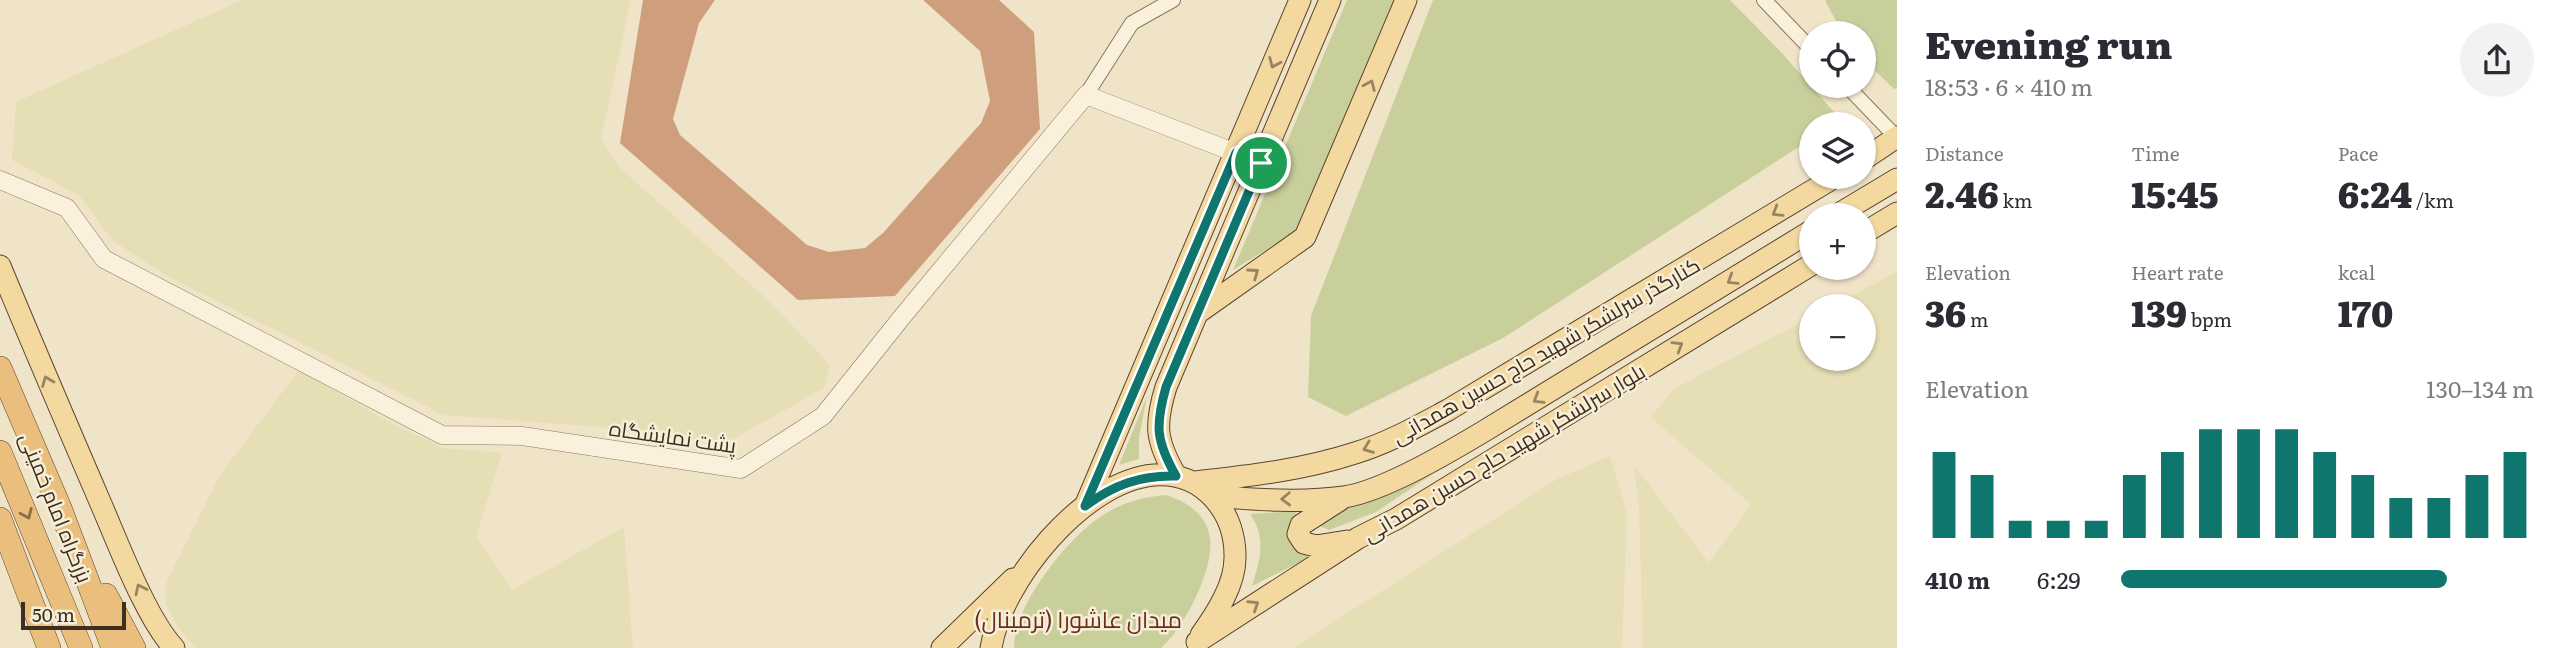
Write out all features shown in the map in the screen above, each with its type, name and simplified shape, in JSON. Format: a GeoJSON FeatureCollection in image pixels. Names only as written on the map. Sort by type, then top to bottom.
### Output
{"type":"FeatureCollection","features":[{"type":"Feature","properties":{"kind":"highway","name":"بزرگراه امام خمینی"},"geometry":{"type":"LineString","coordinates":[[0,368],[60,508],[113,648]]}},
{"type":"Feature","properties":{"kind":"highway","name":"بزرگراه امام خمینی"},"geometry":{"type":"LineString","coordinates":[[0,452],[81,648]]}},
{"type":"Feature","properties":{"kind":"highway"},"geometry":{"type":"LineString","coordinates":[[60,508],[134,648]]}},
{"type":"Feature","properties":{"kind":"highway"},"geometry":{"type":"LineString","coordinates":[[0,519],[49,648]]}},
{"type":"Feature","properties":{"kind":"main road"},"geometry":{"type":"LineString","coordinates":[[942,648],[1085,506],[1300,0]]}},
{"type":"Feature","properties":{"kind":"main road"},"geometry":{"type":"LineString","coordinates":[[1194,645],[1215,616],[1230,581],[1235,559],[1227,515],[1214,496],[1186,479],[1163,454],[1157,433],[1159,410],[1166,387],[1330,0]]}},
{"type":"Feature","properties":{"kind":"main road"},"geometry":{"type":"LineString","coordinates":[[1199,312],[1305,237],[1406,0]]}},
{"type":"Feature","properties":{"kind":"main road"},"geometry":{"type":"LineString","coordinates":[[1876,151],[1897,137]]}},
{"type":"Feature","properties":{"kind":"main road"},"geometry":{"type":"LineString","coordinates":[[1236,153],[1261,163]]}},
{"type":"Feature","properties":{"kind":"main road"},"geometry":{"type":"LineString","coordinates":[[1857,203],[1897,179]]}},
{"type":"Feature","properties":{"kind":"main road","name":"کنارگذر سرلشکر شهید حاج حسین همدانی"},"geometry":{"type":"LineString","coordinates":[[1085,506],[1125,482],[1153,475],[1186,479],[1269,474],[1354,453],[1398,436],[1448,410],[1815,189]]}},
{"type":"Feature","properties":{"kind":"main road"},"geometry":{"type":"LineString","coordinates":[[1876,226],[1897,213]]}},
{"type":"Feature","properties":{"kind":"main road","name":"بلوار سرلشکر شهید حاج حسین همدانی"},"geometry":{"type":"LineString","coordinates":[[1214,496],[1273,499],[1345,497],[1369,490],[1438,459],[1799,238]]}},
{"type":"Feature","properties":{"kind":"main road"},"geometry":{"type":"LineString","coordinates":[[0,267],[70,436],[118,542],[149,608],[174,648]]}},
{"type":"Feature","properties":{"kind":"main road","name":"بلوار سرلشکر شهید حاج حسین همدانی"},"geometry":{"type":"LineString","coordinates":[[1194,645],[1358,538],[1396,519],[1799,272]]}},
{"type":"Feature","properties":{"kind":"main road"},"geometry":{"type":"LineString","coordinates":[[1345,497],[1301,525],[1298,534],[1304,543],[1316,546],[1358,538]]}},
{"type":"Feature","properties":{"kind":"main road"},"geometry":{"type":"LineString","coordinates":[[991,648],[995,625],[1030,563]]}},
{"type":"Feature","properties":{"kind":"street"},"geometry":{"type":"LineString","coordinates":[[1173,0],[1132,23],[1086,95],[1236,153]]}},
{"type":"Feature","properties":{"kind":"street"},"geometry":{"type":"LineString","coordinates":[[1764,0],[1799,36]]}},
{"type":"Feature","properties":{"kind":"street","name":"پشت نمایشگاه"},"geometry":{"type":"LineString","coordinates":[[0,180],[67,208],[104,259],[442,435],[522,436],[741,469],[823,416],[1086,95]]}},
{"type":"Feature","properties":{"kind":"street"},"geometry":{"type":"LineString","coordinates":[[1859,98],[1897,137]]}},
{"type":"Feature","properties":{"kind":"shaded area"},"geometry":{"type":"Polygon","coordinates":[[[242,0],[631,0],[601,139],[619,167],[769,301],[830,365],[824,388],[722,445],[651,431],[444,415],[169,277],[113,241],[79,195],[12,160],[16,102],[242,0]]]}},
{"type":"Feature","properties":{"kind":"shaded area"},"geometry":{"type":"Polygon","coordinates":[[[1897,272],[1897,648],[1643,648],[1639,506],[1634,465],[1709,563],[1751,504],[1650,417],[1675,388],[1799,323],[1799,371],[1876,371],[1876,294],[1855,294],[1897,272]]]}},
{"type":"Feature","properties":{"kind":"shaded area"},"geometry":{"type":"Polygon","coordinates":[[[299,370],[389,422],[443,448],[502,453],[476,536],[512,590],[624,527],[633,648],[195,648],[175,623],[165,601],[166,583],[220,475],[299,370]]]}},
{"type":"Feature","properties":{"kind":"shaded area"},"geometry":{"type":"Polygon","coordinates":[[[1610,456],[1627,513],[1622,648],[1293,648],[1557,479],[1610,456]]]}},
{"type":"Feature","properties":{"kind":"green space"},"geometry":{"type":"Polygon","coordinates":[[[1347,0],[1397,0],[1300,229],[1233,270],[1347,0]]]}},
{"type":"Feature","properties":{"kind":"green space"},"geometry":{"type":"Polygon","coordinates":[[[1433,0],[1730,0],[1799,72],[1799,98],[1822,98],[1834,112],[1799,112],[1799,147],[1503,338],[1346,416],[1308,397],[1311,316],[1433,0]]]}},
{"type":"Feature","properties":{"kind":"green space"},"geometry":{"type":"Polygon","coordinates":[[[1897,0],[1897,88],[1894,89],[1876,72],[1876,21],[1836,21],[1825,1],[1897,0]]]}},
{"type":"Feature","properties":{"kind":"green space"},"geometry":{"type":"Polygon","coordinates":[[[1147,396],[1139,438],[1139,459],[1119,465],[1147,396]]]}},
{"type":"Feature","properties":{"kind":"green space"},"geometry":{"type":"Polygon","coordinates":[[[1434,473],[1376,512],[1329,530],[1320,526],[1321,519],[1325,516],[1372,500],[1434,473]]]}},
{"type":"Feature","properties":{"kind":"green space"},"geometry":{"type":"Polygon","coordinates":[[[1166,495],[1183,502],[1204,521],[1209,532],[1210,545],[1205,574],[1195,598],[1188,613],[1167,642],[1161,648],[1014,648],[1022,613],[1032,594],[1072,541],[1100,517],[1124,504],[1166,495]]]}},
{"type":"Feature","properties":{"kind":"green space"},"geometry":{"type":"Polygon","coordinates":[[[1297,511],[1290,526],[1316,554],[1252,586],[1260,541],[1259,532],[1250,514],[1297,511]]]}},
{"type":"Feature","properties":{"kind":"building"},"geometry":{"type":"Polygon","coordinates":[[[643,0],[715,0],[699,23],[673,119],[680,135],[807,245],[829,252],[865,248],[883,233],[981,123],[990,101],[980,51],[923,0],[999,0],[1034,32],[1040,129],[895,296],[798,300],[620,143],[643,0]]]}},
{"type":"Feature","properties":{"kind":"district","name":"(میدان عاشورا (ترمینال"},"geometry":{"type":"Point","coordinates":[1078,618]}},
{"type":"Feature","properties":{"kind":"route"},"geometry":{"type":"LineString","coordinates":[[1236,153],[1261,163],[1183,345],[1159,410],[1157,433],[1163,454],[1176,476],[1153,475],[1125,482],[1085,506],[1236,153]]}}]}
